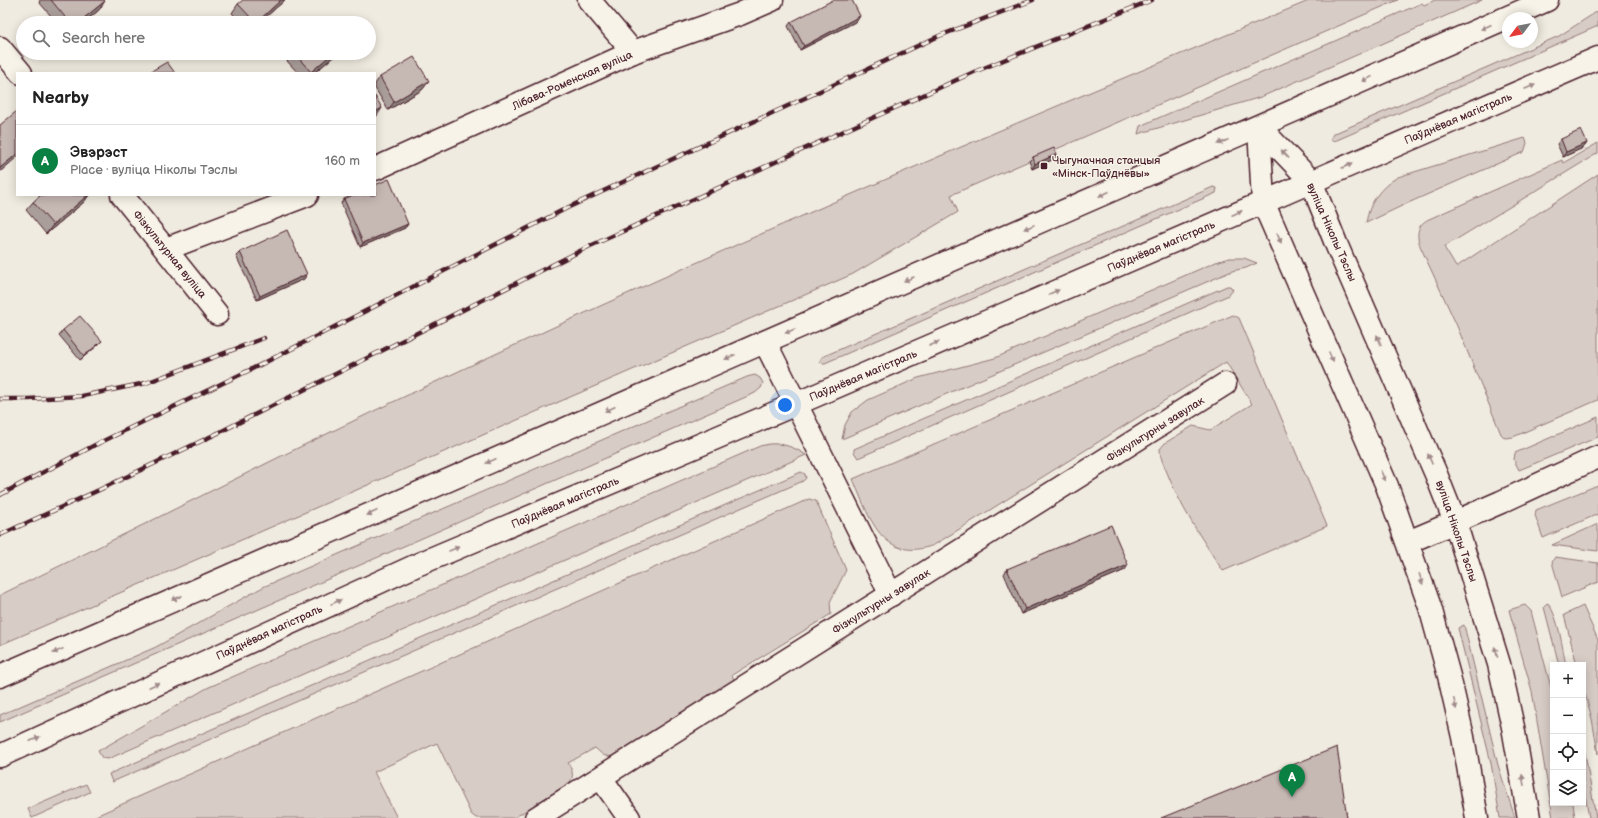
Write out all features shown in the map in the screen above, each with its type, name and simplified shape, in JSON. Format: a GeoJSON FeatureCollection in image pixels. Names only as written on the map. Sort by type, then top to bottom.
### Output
{"type":"FeatureCollection","features":[{"type":"Feature","properties":{"kind":"main road"},"geometry":{"type":"LineString","coordinates":[[589,0],[633,52]]}},
{"type":"Feature","properties":{"kind":"main road","name":"Лібава-Роменская вуліца"},"geometry":{"type":"LineString","coordinates":[[376,169],[633,52],[740,14],[772,0]]}},
{"type":"Feature","properties":{"kind":"main road"},"geometry":{"type":"LineString","coordinates":[[0,676],[1547,0]]}},
{"type":"Feature","properties":{"kind":"main road"},"geometry":{"type":"LineString","coordinates":[[0,48],[20,72]]}},
{"type":"Feature","properties":{"kind":"main road","name":"Паўднёвая магістраль"},"geometry":{"type":"LineString","coordinates":[[0,756],[419,564],[796,404],[1598,58]]}},
{"type":"Feature","properties":{"kind":"main road"},"geometry":{"type":"LineString","coordinates":[[1259,126],[1263,202],[1387,486],[1408,542],[1430,607],[1449,676],[1463,737],[1477,818]]}},
{"type":"Feature","properties":{"kind":"main road","name":"вуліца Ніколы Тэслы"},"geometry":{"type":"LineString","coordinates":[[1259,126],[1311,182],[1337,246],[1411,413],[1455,522],[1499,664],[1513,727],[1529,818]]}},
{"type":"Feature","properties":{"kind":"main road","name":"Фізкультурная вуліца"},"geometry":{"type":"LineString","coordinates":[[123,196],[217,314]]}},
{"type":"Feature","properties":{"kind":"main road"},"geometry":{"type":"LineString","coordinates":[[166,249],[304,196]]}},
{"type":"Feature","properties":{"kind":"main road"},"geometry":{"type":"LineString","coordinates":[[765,342],[891,595]]}},
{"type":"Feature","properties":{"kind":"main road","name":"Фізкультурны завулак"},"geometry":{"type":"LineString","coordinates":[[536,818],[1225,384]]}},
{"type":"Feature","properties":{"kind":"main road"},"geometry":{"type":"LineString","coordinates":[[1408,542],[1501,502],[1598,457]]}},
{"type":"Feature","properties":{"kind":"main road"},"geometry":{"type":"LineString","coordinates":[[601,778],[629,818]]}},
{"type":"Feature","properties":{"kind":"shaded area"},"geometry":{"type":"Polygon","coordinates":[[[1311,0],[1398,0],[951,195],[958,212],[853,274],[0,645],[0,595],[282,456],[376,410],[724,250],[1075,98],[1311,0]]]}},
{"type":"Feature","properties":{"kind":"shaded area"},"geometry":{"type":"Polygon","coordinates":[[[1435,0],[1482,0],[1261,97],[1138,134],[1140,126],[1422,3],[1424,5],[1435,0]]]}},
{"type":"Feature","properties":{"kind":"shaded area"},"geometry":{"type":"Polygon","coordinates":[[[1598,11],[1598,26],[1332,141],[1331,138],[1333,134],[1531,48],[1538,48],[1538,45],[1559,36],[1598,11]]]}},
{"type":"Feature","properties":{"kind":"shaded area"},"geometry":{"type":"Polygon","coordinates":[[[1525,138],[1527,143],[1524,152],[1366,223],[1367,216],[1376,196],[1398,177],[1525,138]]]}},
{"type":"Feature","properties":{"kind":"shaded area"},"geometry":{"type":"Polygon","coordinates":[[[1598,143],[1598,153],[1444,247],[1456,267],[1598,174],[1598,400],[1513,437],[1505,438],[1501,434],[1457,326],[1421,248],[1418,239],[1418,231],[1422,224],[1429,219],[1562,160],[1563,163],[1598,143]]]}},
{"type":"Feature","properties":{"kind":"shaded area"},"geometry":{"type":"Polygon","coordinates":[[[1213,187],[1217,188],[1216,193],[825,363],[820,361],[822,357],[1213,187]]]}},
{"type":"Feature","properties":{"kind":"shaded area"},"geometry":{"type":"Polygon","coordinates":[[[1229,258],[1244,258],[1257,263],[1246,268],[1232,271],[842,439],[845,425],[852,412],[868,400],[918,378],[995,358],[1216,262],[1229,258]]]}},
{"type":"Feature","properties":{"kind":"shaded area"},"geometry":{"type":"Polygon","coordinates":[[[1230,286],[1233,290],[1229,295],[858,458],[854,452],[854,449],[1230,286]]]}},
{"type":"Feature","properties":{"kind":"shaded area"},"geometry":{"type":"Polygon","coordinates":[[[1233,315],[1239,318],[1327,526],[1223,571],[1199,534],[1184,509],[1172,483],[1162,460],[1160,449],[1165,443],[1193,426],[1210,430],[1252,404],[1226,362],[934,545],[916,549],[902,548],[890,542],[880,533],[872,522],[853,479],[1233,315]]]}},
{"type":"Feature","properties":{"kind":"shaded area"},"geometry":{"type":"Polygon","coordinates":[[[755,375],[760,378],[763,383],[761,388],[755,393],[0,722],[0,715],[156,647],[263,587],[747,377],[755,375]]]}},
{"type":"Feature","properties":{"kind":"shaded area"},"geometry":{"type":"Polygon","coordinates":[[[1598,417],[1598,437],[1519,470],[1514,460],[1515,453],[1598,417]]]}},
{"type":"Feature","properties":{"kind":"shaded area"},"geometry":{"type":"Polygon","coordinates":[[[769,444],[788,446],[806,455],[108,759],[102,758],[98,751],[207,688],[760,446],[769,444]]]}},
{"type":"Feature","properties":{"kind":"shaded area"},"geometry":{"type":"Polygon","coordinates":[[[801,472],[805,474],[806,478],[803,481],[112,782],[109,774],[801,472]]]}},
{"type":"Feature","properties":{"kind":"shaded area"},"geometry":{"type":"Polygon","coordinates":[[[1598,485],[1598,514],[1543,538],[1535,515],[1536,510],[1598,485]]]}},
{"type":"Feature","properties":{"kind":"shaded area"},"geometry":{"type":"Polygon","coordinates":[[[809,499],[816,501],[846,570],[830,602],[831,614],[732,675],[734,680],[611,757],[603,755],[595,748],[568,763],[572,771],[572,778],[569,783],[514,818],[476,818],[471,814],[437,743],[374,772],[397,818],[91,818],[809,499]]]}},
{"type":"Feature","properties":{"kind":"shaded area"},"geometry":{"type":"Polygon","coordinates":[[[1598,524],[1598,551],[1552,545],[1598,524]]]}},
{"type":"Feature","properties":{"kind":"shaded area"},"geometry":{"type":"Polygon","coordinates":[[[1555,557],[1598,563],[1598,582],[1562,597],[1552,562],[1555,557]]]}},
{"type":"Feature","properties":{"kind":"shaded area"},"geometry":{"type":"Polygon","coordinates":[[[1548,603],[1555,616],[1565,662],[1558,662],[1544,607],[1548,603]]]}},
{"type":"Feature","properties":{"kind":"shaded area"},"geometry":{"type":"Polygon","coordinates":[[[1525,605],[1531,611],[1550,684],[1550,800],[1532,691],[1509,610],[1525,605]]]}},
{"type":"Feature","properties":{"kind":"shaded area"},"geometry":{"type":"Polygon","coordinates":[[[1583,606],[1598,640],[1598,754],[1592,719],[1586,697],[1586,662],[1576,662],[1564,615],[1583,606]]]}},
{"type":"Feature","properties":{"kind":"shaded area"},"geometry":{"type":"Polygon","coordinates":[[[1464,625],[1498,765],[1515,818],[1500,818],[1491,763],[1458,628],[1464,625]]]}},
{"type":"Feature","properties":{"kind":"shaded area"},"geometry":{"type":"Polygon","coordinates":[[[1586,759],[1596,818],[1589,818],[1586,800],[1586,759]]]}},
{"type":"Feature","properties":{"kind":"shaded area"},"geometry":{"type":"Polygon","coordinates":[[[86,784],[90,792],[32,818],[28,809],[86,784]]]}},
{"type":"Feature","properties":{"kind":"shaded area"},"geometry":{"type":"Polygon","coordinates":[[[1551,806],[1573,806],[1575,818],[1553,818],[1551,806]]]}},
{"type":"Feature","properties":{"kind":"building"},"geometry":{"type":"Polygon","coordinates":[[[51,0],[105,1],[87,16],[64,16],[51,0]]]}},
{"type":"Feature","properties":{"kind":"building"},"geometry":{"type":"Polygon","coordinates":[[[243,0],[281,0],[264,16],[249,16],[238,4],[243,0]]]}},
{"type":"Feature","properties":{"kind":"building"},"geometry":{"type":"Polygon","coordinates":[[[833,0],[852,0],[860,16],[804,46],[791,22],[833,0]]]}},
{"type":"Feature","properties":{"kind":"building"},"geometry":{"type":"Polygon","coordinates":[[[414,57],[429,81],[394,102],[380,77],[414,57]]]}},
{"type":"Feature","properties":{"kind":"building"},"geometry":{"type":"Polygon","coordinates":[[[300,60],[325,60],[311,72],[300,60]]]}},
{"type":"Feature","properties":{"kind":"building"},"geometry":{"type":"Polygon","coordinates":[[[167,62],[174,72],[150,72],[167,62]]]}},
{"type":"Feature","properties":{"kind":"building"},"geometry":{"type":"Polygon","coordinates":[[[376,98],[382,108],[376,111],[376,98]]]}},
{"type":"Feature","properties":{"kind":"building"},"geometry":{"type":"Polygon","coordinates":[[[16,112],[16,155],[0,168],[0,125],[16,112]]]}},
{"type":"Feature","properties":{"kind":"building"},"geometry":{"type":"Polygon","coordinates":[[[1581,130],[1587,143],[1566,152],[1561,139],[1581,130]]]}},
{"type":"Feature","properties":{"kind":"building"},"geometry":{"type":"Polygon","coordinates":[[[1054,148],[1057,154],[1035,164],[1033,157],[1054,148]]]}},
{"type":"Feature","properties":{"kind":"building"},"geometry":{"type":"Polygon","coordinates":[[[389,179],[408,224],[363,243],[344,199],[351,196],[376,196],[376,185],[389,179]]]}},
{"type":"Feature","properties":{"kind":"building"},"geometry":{"type":"Polygon","coordinates":[[[40,196],[87,196],[53,225],[33,202],[40,196]]]}},
{"type":"Feature","properties":{"kind":"building"},"geometry":{"type":"Polygon","coordinates":[[[287,230],[307,274],[260,296],[240,252],[287,230]]]}},
{"type":"Feature","properties":{"kind":"building"},"geometry":{"type":"Polygon","coordinates":[[[80,316],[102,341],[84,356],[63,330],[80,316]]]}},
{"type":"Feature","properties":{"kind":"building"},"geometry":{"type":"Polygon","coordinates":[[[1111,525],[1128,565],[1025,609],[1007,569],[1111,525]]]}},
{"type":"Feature","properties":{"kind":"building"},"geometry":{"type":"Polygon","coordinates":[[[1337,747],[1347,818],[1161,818],[1337,747]]]}},
{"type":"Feature","properties":{"kind":"railway"},"geometry":{"type":"LineString","coordinates":[[0,495],[95,445],[260,365],[569,207],[939,36],[1033,0]]}},
{"type":"Feature","properties":{"kind":"railway"},"geometry":{"type":"LineString","coordinates":[[0,535],[218,433],[588,247],[974,72],[1152,0]]}},
{"type":"Feature","properties":{"kind":"railway"},"geometry":{"type":"LineString","coordinates":[[0,399],[82,396],[146,383],[264,338]]}},
{"type":"Feature","properties":{"kind":"place","name":"Чыгуначная станцыя «Мінск-Паўднёвы»"},"geometry":{"type":"Point","coordinates":[1044,166]}},
{"type":"Feature","properties":{"kind":"place","name":"Эвэрэст"},"geometry":{"type":"Point","coordinates":[1292,797]}}]}
